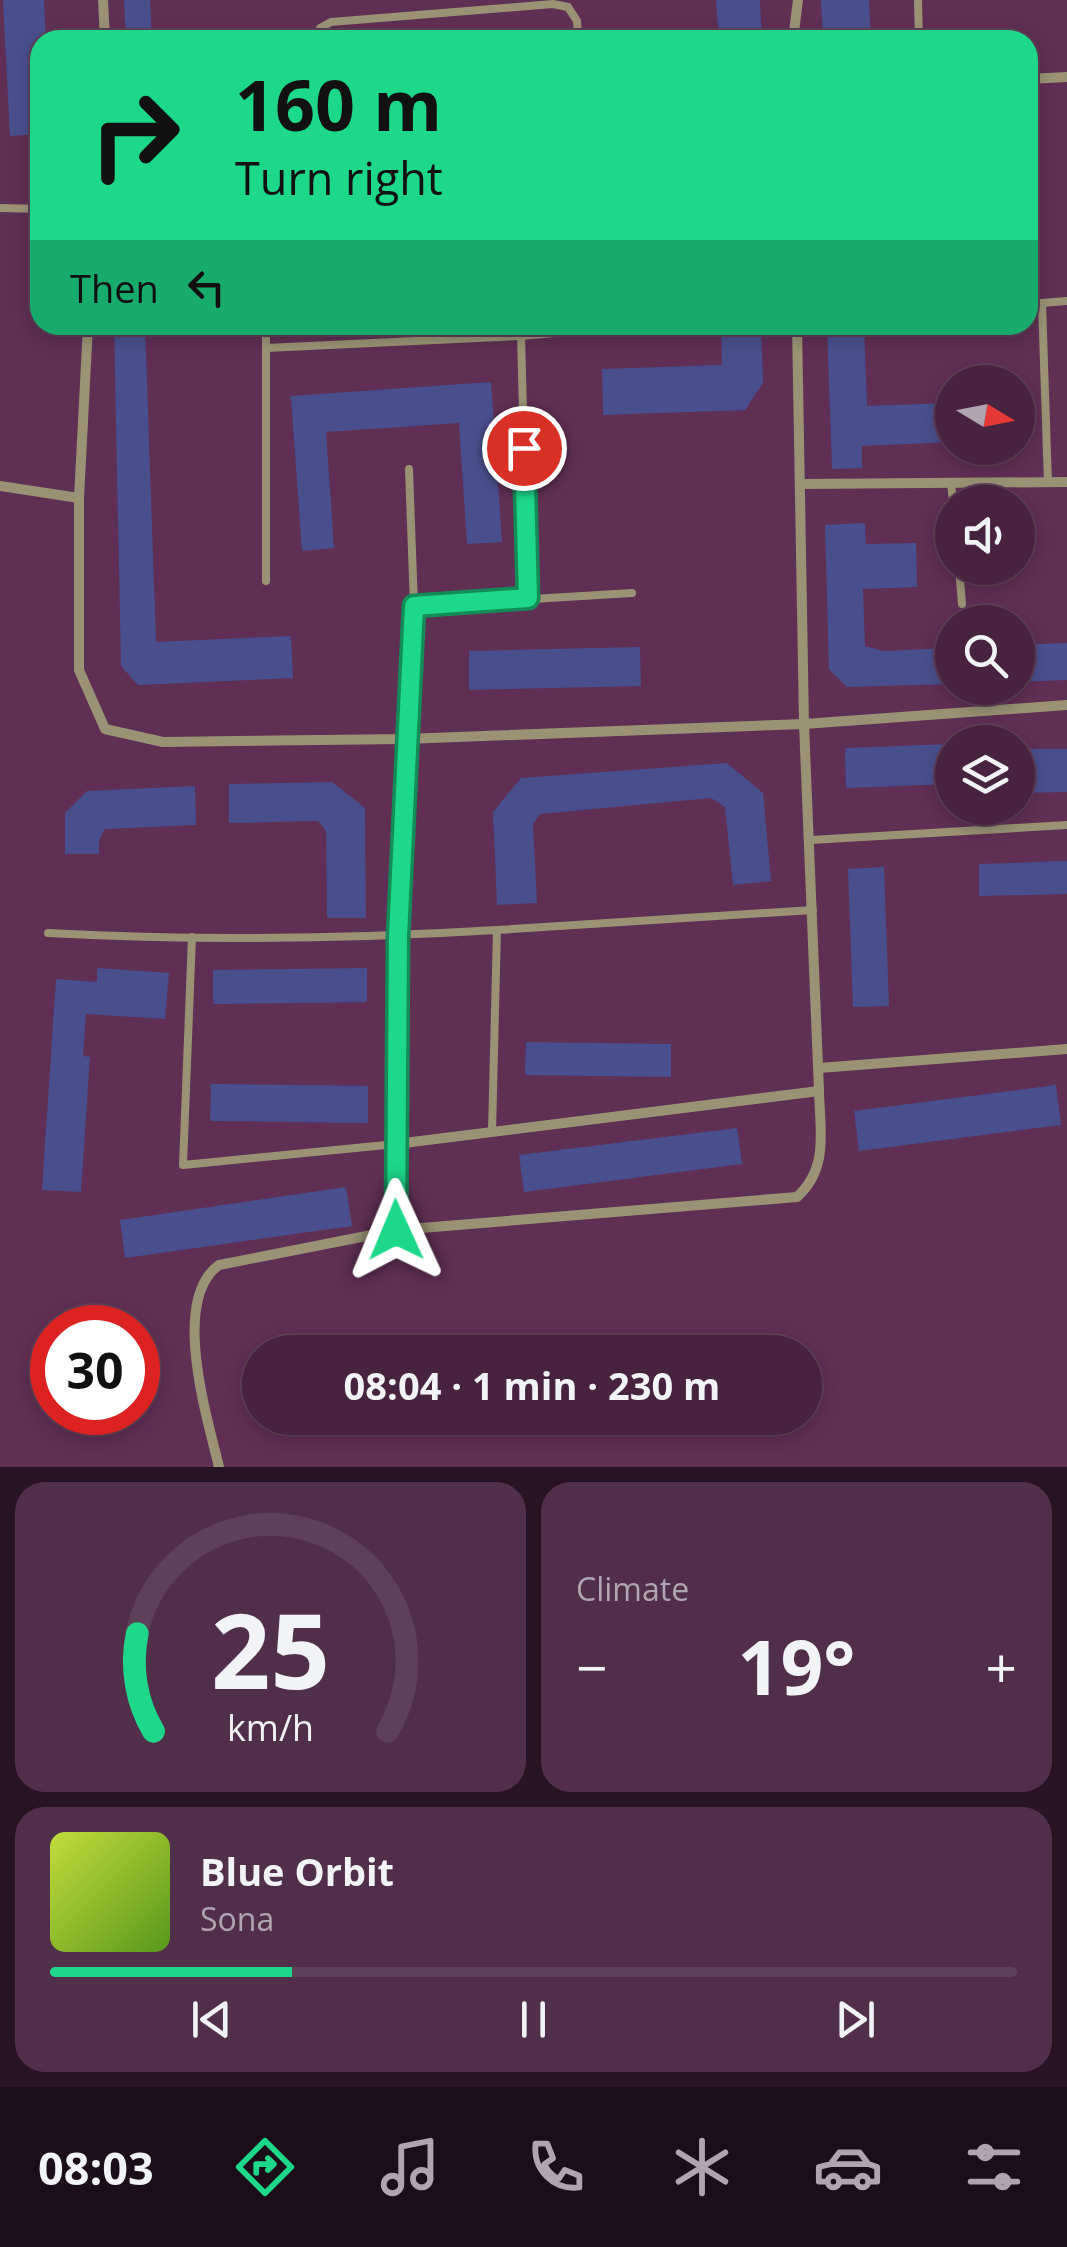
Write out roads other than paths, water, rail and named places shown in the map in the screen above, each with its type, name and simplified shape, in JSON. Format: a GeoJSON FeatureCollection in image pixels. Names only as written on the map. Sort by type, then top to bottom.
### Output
{"type":"FeatureCollection","features":[{"type":"Feature","properties":{"kind":"street"},"geometry":{"type":"LineString","coordinates":[[104,0],[105,30]]}},
{"type":"Feature","properties":{"kind":"street"},"geometry":{"type":"LineString","coordinates":[[794,30],[798,0]]}},
{"type":"Feature","properties":{"kind":"street"},"geometry":{"type":"LineString","coordinates":[[1038,78],[1067,77]]}},
{"type":"Feature","properties":{"kind":"street"},"geometry":{"type":"LineString","coordinates":[[87,335],[79,498],[79,670],[105,729],[162,742],[406,739],[804,724],[1067,705]]}},
{"type":"Feature","properties":{"kind":"street"},"geometry":{"type":"LineString","coordinates":[[219,1467],[195,1357],[199,1302],[210,1271],[227,1262],[396,1230],[796,1197],[812,1183],[820,1160],[820,1090],[804,724],[797,335]]}},
{"type":"Feature","properties":{"kind":"street"},"geometry":{"type":"LineString","coordinates":[[802,484],[1067,482]]}},
{"type":"Feature","properties":{"kind":"street"},"geometry":{"type":"LineString","coordinates":[[0,486],[79,498]]}},
{"type":"Feature","properties":{"kind":"street"},"geometry":{"type":"LineString","coordinates":[[396,1230],[398,936],[406,739]]}},
{"type":"Feature","properties":{"kind":"street"},"geometry":{"type":"LineString","coordinates":[[819,1068],[1067,1048]]}},
{"type":"Feature","properties":{"kind":"street"},"geometry":{"type":"LineString","coordinates":[[396,1144],[820,1090]]}},
{"type":"Feature","properties":{"kind":"lane"},"geometry":{"type":"LineString","coordinates":[[918,0],[919,30]]}},
{"type":"Feature","properties":{"kind":"lane"},"geometry":{"type":"LineString","coordinates":[[320,30],[331,22],[553,4],[568,7],[577,30]]}},
{"type":"Feature","properties":{"kind":"lane"},"geometry":{"type":"LineString","coordinates":[[0,208],[30,209]]}},
{"type":"Feature","properties":{"kind":"lane"},"geometry":{"type":"LineString","coordinates":[[1038,303],[1067,301]]}},
{"type":"Feature","properties":{"kind":"lane"},"geometry":{"type":"LineString","coordinates":[[1042,303],[1048,483]]}},
{"type":"Feature","properties":{"kind":"lane"},"geometry":{"type":"LineString","coordinates":[[266,335],[266,581]]}},
{"type":"Feature","properties":{"kind":"lane"},"geometry":{"type":"LineString","coordinates":[[266,348],[533,335]]}},
{"type":"Feature","properties":{"kind":"lane"},"geometry":{"type":"LineString","coordinates":[[522,336],[528,598]]}},
{"type":"Feature","properties":{"kind":"lane"},"geometry":{"type":"LineString","coordinates":[[406,739],[414,606],[410,469]]}},
{"type":"Feature","properties":{"kind":"lane"},"geometry":{"type":"LineString","coordinates":[[960,585],[962,604]]}},
{"type":"Feature","properties":{"kind":"lane"},"geometry":{"type":"LineString","coordinates":[[414,606],[632,593]]}},
{"type":"Feature","properties":{"kind":"lane"},"geometry":{"type":"LineString","coordinates":[[811,840],[1067,825]]}},
{"type":"Feature","properties":{"kind":"lane"},"geometry":{"type":"LineString","coordinates":[[48,932],[192,937],[398,936],[813,910]]}},
{"type":"Feature","properties":{"kind":"lane"},"geometry":{"type":"LineString","coordinates":[[492,1132],[497,930]]}},
{"type":"Feature","properties":{"kind":"lane"},"geometry":{"type":"LineString","coordinates":[[192,937],[183,1166],[396,1144]]}}]}
